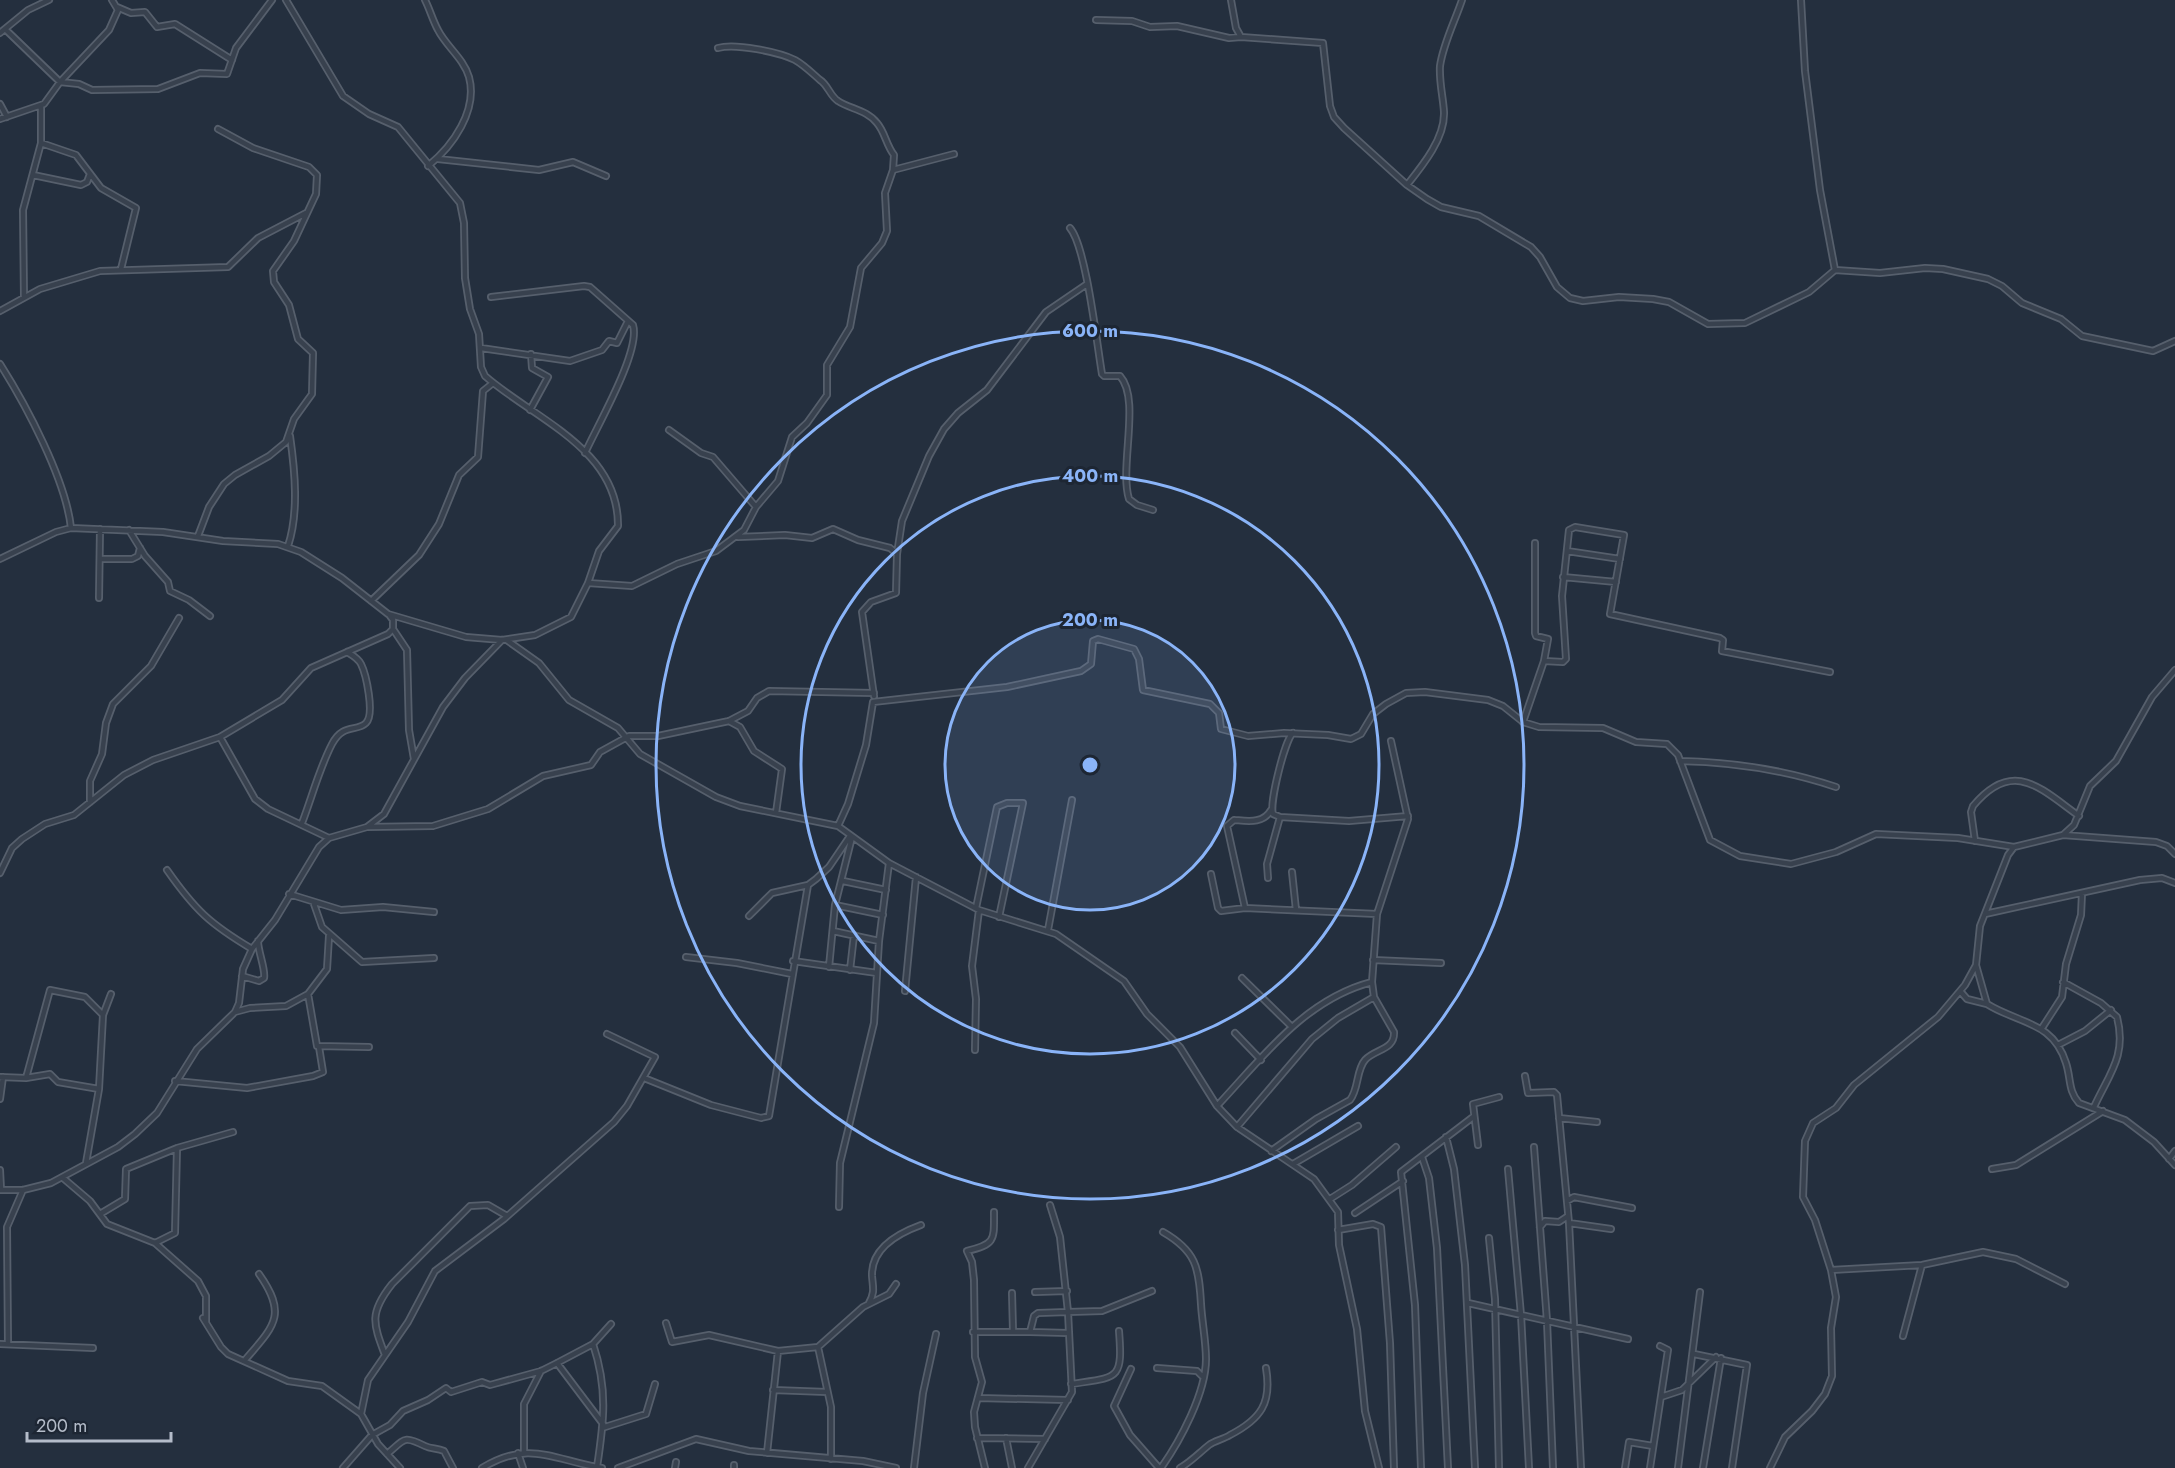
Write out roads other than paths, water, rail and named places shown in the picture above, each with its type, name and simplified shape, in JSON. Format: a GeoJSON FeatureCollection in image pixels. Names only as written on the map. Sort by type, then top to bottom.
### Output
{"type":"FeatureCollection","features":[{"type":"Feature","properties":{"kind":"street"},"geometry":{"type":"LineString","coordinates":[[0,33],[28,10],[50,0]]}},
{"type":"Feature","properties":{"kind":"street"},"geometry":{"type":"LineString","coordinates":[[112,0],[117,7],[131,13],[145,12],[157,27],[175,24],[232,60]]}},
{"type":"Feature","properties":{"kind":"street"},"geometry":{"type":"LineString","coordinates":[[5,29],[60,82],[101,92],[158,90],[200,73],[225,75],[230,70],[236,48],[272,0]]}},
{"type":"Feature","properties":{"kind":"street"},"geometry":{"type":"LineString","coordinates":[[286,0],[343,96],[369,114],[398,127],[415,144],[462,208],[465,278],[481,348],[482,372],[530,410],[561,428],[585,453],[612,489],[617,500],[618,518],[614,534],[599,550],[588,584],[571,617],[562,623],[535,635],[504,640],[466,637],[388,614]]}},
{"type":"Feature","properties":{"kind":"street"},"geometry":{"type":"LineString","coordinates":[[425,0],[438,30],[469,75],[470,84],[466,117],[438,159],[429,166]]}},
{"type":"Feature","properties":{"kind":"street"},"geometry":{"type":"LineString","coordinates":[[1231,0],[1236,28],[1241,37]]}},
{"type":"Feature","properties":{"kind":"street"},"geometry":{"type":"LineString","coordinates":[[1407,185],[1419,170],[1441,130],[1444,110],[1440,88],[1441,63],[1462,0]]}},
{"type":"Feature","properties":{"kind":"street"},"geometry":{"type":"LineString","coordinates":[[1801,0],[1805,71],[1820,190],[1835,270]]}},
{"type":"Feature","properties":{"kind":"street"},"geometry":{"type":"LineString","coordinates":[[0,119],[41,106],[108,30],[117,15],[117,7]]}},
{"type":"Feature","properties":{"kind":"street"},"geometry":{"type":"LineString","coordinates":[[1096,20],[1132,21],[1150,27],[1177,26],[1221,37],[1323,43],[1326,49],[1326,84],[1334,117],[1407,185],[1441,207],[1479,216],[1531,247],[1540,257],[1557,287],[1570,298],[1583,301],[1618,297],[1653,299],[1669,302],[1708,324],[1745,323],[1809,292],[1835,270],[1880,273],[1925,268],[1943,269],[1995,283],[2022,303],[2061,319],[2082,336],[2153,351],[2175,341]]}},
{"type":"Feature","properties":{"kind":"street"},"geometry":{"type":"LineString","coordinates":[[588,584],[632,586],[677,564],[716,551],[738,537],[756,507],[778,481],[792,437],[807,423],[827,395],[827,365],[850,327],[861,268],[882,243],[886,231],[885,193],[893,170],[894,155],[885,143],[877,122],[861,110],[834,98],[827,86],[804,66],[782,56],[744,48],[718,48]]}},
{"type":"Feature","properties":{"kind":"street"},"geometry":{"type":"LineString","coordinates":[[0,104],[7,117]]}},
{"type":"Feature","properties":{"kind":"street"},"geometry":{"type":"LineString","coordinates":[[24,297],[23,210],[41,143],[41,106]]}},
{"type":"Feature","properties":{"kind":"street"},"geometry":{"type":"LineString","coordinates":[[198,536],[209,507],[225,484],[280,448],[289,435],[294,419],[312,394],[314,360],[311,349],[298,339],[289,305],[274,282],[273,271],[294,241],[307,213],[319,184],[317,175],[309,167],[253,148],[218,129]]}},
{"type":"Feature","properties":{"kind":"street"},"geometry":{"type":"LineString","coordinates":[[41,143],[76,155],[106,192],[136,208],[121,269]]}},
{"type":"Feature","properties":{"kind":"street"},"geometry":{"type":"LineString","coordinates":[[893,170],[954,154]]}},
{"type":"Feature","properties":{"kind":"street"},"geometry":{"type":"LineString","coordinates":[[438,159],[539,170],[573,162],[606,176]]}},
{"type":"Feature","properties":{"kind":"street"},"geometry":{"type":"LineString","coordinates":[[33,175],[81,184],[87,182],[90,174]]}},
{"type":"Feature","properties":{"kind":"street"},"geometry":{"type":"LineString","coordinates":[[0,311],[24,297],[82,275],[121,269],[228,267],[258,238],[307,213]]}},
{"type":"Feature","properties":{"kind":"street"},"geometry":{"type":"LineString","coordinates":[[1070,228],[1077,238],[1103,375],[1120,376],[1129,391],[1127,494],[1131,503],[1153,510]]}},
{"type":"Feature","properties":{"kind":"street"},"geometry":{"type":"LineString","coordinates":[[838,826],[848,804],[866,746],[873,702],[874,693],[862,612],[871,602],[896,593],[897,554],[902,521],[929,456],[944,429],[958,413],[987,390],[1046,312],[1087,284]]}},
{"type":"Feature","properties":{"kind":"street"},"geometry":{"type":"LineString","coordinates":[[491,297],[590,287],[628,321],[635,332],[633,346],[585,453]]}},
{"type":"Feature","properties":{"kind":"street"},"geometry":{"type":"LineString","coordinates":[[481,348],[570,361],[597,353],[609,341],[617,343],[628,321]]}},
{"type":"Feature","properties":{"kind":"street"},"geometry":{"type":"LineString","coordinates":[[530,410],[539,398],[548,377],[532,368],[531,354]]}},
{"type":"Feature","properties":{"kind":"street"},"geometry":{"type":"LineString","coordinates":[[0,364],[28,414],[57,476],[69,511],[71,528]]}},
{"type":"Feature","properties":{"kind":"street"},"geometry":{"type":"LineString","coordinates":[[371,601],[419,555],[439,524],[459,475],[478,457],[483,391],[493,383]]}},
{"type":"Feature","properties":{"kind":"street"},"geometry":{"type":"LineString","coordinates":[[669,430],[700,453],[713,457],[756,507]]}},
{"type":"Feature","properties":{"kind":"street"},"geometry":{"type":"LineString","coordinates":[[288,546],[293,531],[294,508],[289,435]]}},
{"type":"Feature","properties":{"kind":"street"},"geometry":{"type":"LineString","coordinates":[[0,559],[56,532],[71,528],[129,530],[288,546],[342,578],[393,620],[393,628],[407,650],[409,730],[414,759]]}},
{"type":"Feature","properties":{"kind":"street"},"geometry":{"type":"LineString","coordinates":[[1544,661],[1560,662],[1566,659],[1561,605],[1563,577],[1572,528],[1623,534],[1610,614],[1720,638],[1723,640],[1722,651],[1830,672]]}},
{"type":"Feature","properties":{"kind":"street"},"geometry":{"type":"LineString","coordinates":[[99,598],[100,529]]}},
{"type":"Feature","properties":{"kind":"street"},"geometry":{"type":"LineString","coordinates":[[738,537],[784,535],[812,538],[834,529],[858,540],[890,548],[897,554]]}},
{"type":"Feature","properties":{"kind":"street"},"geometry":{"type":"LineString","coordinates":[[129,530],[140,548],[168,582],[170,591],[189,600],[210,616]]}},
{"type":"Feature","properties":{"kind":"street"},"geometry":{"type":"LineString","coordinates":[[1523,722],[1544,661],[1548,639],[1536,636],[1535,633],[1535,543]]}},
{"type":"Feature","properties":{"kind":"street"},"geometry":{"type":"LineString","coordinates":[[100,559],[132,560],[138,556],[140,548]]}},
{"type":"Feature","properties":{"kind":"street"},"geometry":{"type":"LineString","coordinates":[[1567,551],[1620,559]]}},
{"type":"Feature","properties":{"kind":"street"},"geometry":{"type":"LineString","coordinates":[[1563,577],[1616,582]]}},
{"type":"Feature","properties":{"kind":"street"},"geometry":{"type":"LineString","coordinates":[[90,802],[90,781],[102,754],[106,723],[113,704],[151,666],[178,618]]}},
{"type":"Feature","properties":{"kind":"street"},"geometry":{"type":"LineString","coordinates":[[0,873],[12,848],[22,839],[45,824],[74,815],[123,775],[153,760],[220,737],[282,700],[311,668],[388,634],[393,628]]}},
{"type":"Feature","properties":{"kind":"street"},"geometry":{"type":"LineString","coordinates":[[504,640],[539,663],[569,700],[618,728],[640,754],[716,797],[740,806],[838,826],[889,863],[978,909],[1048,930],[1125,981],[1143,1008],[1180,1047],[1217,1106],[1237,1127],[1314,1179],[1338,1212],[1338,1230],[1357,1329],[1365,1411],[1379,1468]]}},
{"type":"Feature","properties":{"kind":"street"},"geometry":{"type":"LineString","coordinates":[[367,827],[390,806],[414,759],[454,691],[504,640]]}},
{"type":"Feature","properties":{"kind":"street"},"geometry":{"type":"LineString","coordinates":[[873,702],[1007,687],[1081,671],[1091,664],[1093,641],[1103,640],[1134,649],[1139,658],[1143,690],[1210,704],[1218,713],[1219,726],[1224,732],[1253,737],[1293,733],[1328,735],[1346,740],[1356,738],[1373,714],[1399,696],[1413,692],[1488,700],[1503,706],[1523,722],[1555,729],[1603,728],[1636,742],[1667,744],[1675,750],[1680,761],[1710,840],[1740,856],[1791,864],[1836,852],[1876,834],[1936,836],[2014,847],[2063,835],[2156,842],[2168,846],[2175,854]]}},
{"type":"Feature","properties":{"kind":"street"},"geometry":{"type":"LineString","coordinates":[[302,823],[334,741],[348,728],[365,724],[368,720],[370,692],[362,666],[347,652]]}},
{"type":"Feature","properties":{"kind":"street"},"geometry":{"type":"LineString","coordinates":[[2063,835],[2074,825],[2079,816],[2090,786],[2116,761],[2152,697],[2175,670]]}},
{"type":"Feature","properties":{"kind":"street"},"geometry":{"type":"LineString","coordinates":[[0,1170],[0,1190],[23,1190],[63,1178],[86,1162],[118,1147],[158,1113],[175,1081],[197,1049],[235,1012],[239,1003],[242,976],[252,949],[275,920],[288,894],[319,847],[330,838],[367,827],[433,826],[488,809],[543,776],[591,765],[600,752],[632,735],[658,736],[729,721],[748,711],[757,698],[770,691],[874,693]]}},
{"type":"Feature","properties":{"kind":"street"},"geometry":{"type":"LineString","coordinates":[[729,721],[738,725],[754,751],[782,769],[776,813]]}},
{"type":"Feature","properties":{"kind":"street"},"geometry":{"type":"LineString","coordinates":[[1245,908],[1227,826],[1234,820],[1258,821],[1267,817],[1271,810],[1272,795],[1281,770],[1286,741],[1293,733]]}},
{"type":"Feature","properties":{"kind":"street"},"geometry":{"type":"LineString","coordinates":[[220,737],[250,794],[268,809],[330,838]]}},
{"type":"Feature","properties":{"kind":"street"},"geometry":{"type":"LineString","coordinates":[[1271,1151],[1316,1119],[1350,1100],[1363,1063],[1392,1042],[1394,1032],[1374,998],[1372,982],[1377,914],[1408,816],[1391,741]]}},
{"type":"Feature","properties":{"kind":"street"},"geometry":{"type":"LineString","coordinates":[[1680,761],[1747,766],[1798,775],[1836,787]]}},
{"type":"Feature","properties":{"kind":"street"},"geometry":{"type":"LineString","coordinates":[[1975,841],[1972,806],[2007,780],[2025,780],[2079,816]]}},
{"type":"Feature","properties":{"kind":"street"},"geometry":{"type":"LineString","coordinates":[[1048,930],[1072,800]]}},
{"type":"Feature","properties":{"kind":"street"},"geometry":{"type":"LineString","coordinates":[[975,1050],[976,999],[972,966],[978,909],[997,807],[1007,803],[1023,803],[999,917]]}},
{"type":"Feature","properties":{"kind":"street"},"geometry":{"type":"LineString","coordinates":[[1271,810],[1273,814],[1280,817],[1349,821],[1408,816]]}},
{"type":"Feature","properties":{"kind":"street"},"geometry":{"type":"LineString","coordinates":[[1268,878],[1267,864],[1280,817]]}},
{"type":"Feature","properties":{"kind":"street"},"geometry":{"type":"LineString","coordinates":[[829,967],[836,905],[851,836]]}},
{"type":"Feature","properties":{"kind":"street"},"geometry":{"type":"LineString","coordinates":[[749,916],[772,893],[808,885],[829,867],[851,836]]}},
{"type":"Feature","properties":{"kind":"street"},"geometry":{"type":"LineString","coordinates":[[1987,1004],[1976,965],[1977,941],[1984,914],[2003,865],[2014,847]]}},
{"type":"Feature","properties":{"kind":"street"},"geometry":{"type":"LineString","coordinates":[[839,1207],[840,1163],[874,1023],[879,941],[889,863]]}},
{"type":"Feature","properties":{"kind":"street"},"geometry":{"type":"LineString","coordinates":[[167,870],[200,913],[224,933],[252,949]]}},
{"type":"Feature","properties":{"kind":"street"},"geometry":{"type":"LineString","coordinates":[[1292,872],[1296,909]]}},
{"type":"Feature","properties":{"kind":"street"},"geometry":{"type":"LineString","coordinates":[[1211,874],[1219,910],[1296,909],[1377,914]]}},
{"type":"Feature","properties":{"kind":"street"},"geometry":{"type":"LineString","coordinates":[[905,991],[916,877]]}},
{"type":"Feature","properties":{"kind":"street"},"geometry":{"type":"LineString","coordinates":[[1984,914],[2156,878],[2175,884]]}},
{"type":"Feature","properties":{"kind":"street"},"geometry":{"type":"LineString","coordinates":[[843,881],[886,890]]}},
{"type":"Feature","properties":{"kind":"street"},"geometry":{"type":"LineString","coordinates":[[644,1078],[721,1108],[761,1118],[769,1116],[793,961],[808,885]]}},
{"type":"Feature","properties":{"kind":"street"},"geometry":{"type":"LineString","coordinates":[[2042,1028],[2059,1005],[2066,964],[2081,915],[2082,893]]}},
{"type":"Feature","properties":{"kind":"street"},"geometry":{"type":"LineString","coordinates":[[288,894],[314,904],[341,910],[383,908],[434,912]]}},
{"type":"Feature","properties":{"kind":"street"},"geometry":{"type":"LineString","coordinates":[[314,904],[317,919],[329,936],[362,962],[434,958]]}},
{"type":"Feature","properties":{"kind":"street"},"geometry":{"type":"LineString","coordinates":[[836,905],[883,915]]}},
{"type":"Feature","properties":{"kind":"street"},"geometry":{"type":"LineString","coordinates":[[833,931],[879,941]]}},
{"type":"Feature","properties":{"kind":"street"},"geometry":{"type":"LineString","coordinates":[[850,970],[855,935]]}},
{"type":"Feature","properties":{"kind":"street"},"geometry":{"type":"LineString","coordinates":[[235,1012],[250,1008],[286,1006],[308,994],[327,969],[329,936]]}},
{"type":"Feature","properties":{"kind":"street"},"geometry":{"type":"LineString","coordinates":[[242,976],[259,981],[264,978],[258,941]]}},
{"type":"Feature","properties":{"kind":"street"},"geometry":{"type":"LineString","coordinates":[[686,957],[737,963],[792,974]]}},
{"type":"Feature","properties":{"kind":"street"},"geometry":{"type":"LineString","coordinates":[[1373,960],[1441,963]]}},
{"type":"Feature","properties":{"kind":"street"},"geometry":{"type":"LineString","coordinates":[[793,961],[877,973]]}},
{"type":"Feature","properties":{"kind":"street"},"geometry":{"type":"LineString","coordinates":[[1770,1468],[1785,1437],[1812,1411],[1829,1385],[1833,1367],[1832,1328],[1836,1297],[1831,1270],[1815,1220],[1803,1197],[1802,1154],[1808,1131],[1821,1117],[1841,1104],[1854,1085],[1938,1017],[1960,992],[1976,965]]}},
{"type":"Feature","properties":{"kind":"street"},"geometry":{"type":"LineString","coordinates":[[1242,978],[1291,1026]]}},
{"type":"Feature","properties":{"kind":"street"},"geometry":{"type":"LineString","coordinates":[[1217,1106],[1303,1016],[1345,992],[1372,982]]}},
{"type":"Feature","properties":{"kind":"street"},"geometry":{"type":"LineString","coordinates":[[2063,982],[2111,1010],[2120,1025],[2120,1052],[2116,1065],[2094,1107]]}},
{"type":"Feature","properties":{"kind":"street"},"geometry":{"type":"LineString","coordinates":[[26,1078],[50,990],[85,997],[103,1015]]}},
{"type":"Feature","properties":{"kind":"street"},"geometry":{"type":"LineString","coordinates":[[1960,992],[1967,999],[1987,1004],[2042,1028],[2058,1045],[2066,1063],[2069,1083],[2075,1100],[2083,1106],[2094,1107],[2135,1126],[2175,1165]]}},
{"type":"Feature","properties":{"kind":"street"},"geometry":{"type":"LineString","coordinates":[[86,1162],[99,1089],[103,1015],[111,994]]}},
{"type":"Feature","properties":{"kind":"street"},"geometry":{"type":"LineString","coordinates":[[175,1081],[247,1088],[318,1075],[323,1068],[319,1047],[314,1040],[308,994]]}},
{"type":"Feature","properties":{"kind":"street"},"geometry":{"type":"LineString","coordinates":[[1237,1127],[1312,1039],[1338,1018],[1374,998]]}},
{"type":"Feature","properties":{"kind":"street"},"geometry":{"type":"LineString","coordinates":[[2058,1045],[2085,1030],[2111,1010]]}},
{"type":"Feature","properties":{"kind":"street"},"geometry":{"type":"LineString","coordinates":[[1235,1033],[1261,1060]]}},
{"type":"Feature","properties":{"kind":"street"},"geometry":{"type":"LineString","coordinates":[[361,1414],[368,1380],[418,1305],[435,1271],[507,1216],[620,1116],[655,1057],[607,1034]]}},
{"type":"Feature","properties":{"kind":"street"},"geometry":{"type":"LineString","coordinates":[[319,1047],[369,1047]]}},
{"type":"Feature","properties":{"kind":"street"},"geometry":{"type":"LineString","coordinates":[[0,1099],[2,1077],[26,1078],[50,1074],[58,1082],[99,1089]]}},
{"type":"Feature","properties":{"kind":"street"},"geometry":{"type":"LineString","coordinates":[[1524,1076],[1528,1093],[1556,1093],[1569,1223],[1581,1468]]}},
{"type":"Feature","properties":{"kind":"street"},"geometry":{"type":"LineString","coordinates":[[1478,1145],[1473,1106],[1475,1102],[1499,1097]]}},
{"type":"Feature","properties":{"kind":"street"},"geometry":{"type":"LineString","coordinates":[[1992,1168],[2016,1165],[2103,1111]]}},
{"type":"Feature","properties":{"kind":"street"},"geometry":{"type":"LineString","coordinates":[[1421,1468],[1415,1305],[1402,1170],[1473,1117]]}},
{"type":"Feature","properties":{"kind":"street"},"geometry":{"type":"LineString","coordinates":[[1559,1118],[1597,1122]]}},
{"type":"Feature","properties":{"kind":"street"},"geometry":{"type":"LineString","coordinates":[[1293,1164],[1358,1126]]}},
{"type":"Feature","properties":{"kind":"street"},"geometry":{"type":"LineString","coordinates":[[100,1214],[125,1199],[126,1169],[177,1148],[233,1132]]}},
{"type":"Feature","properties":{"kind":"street"},"geometry":{"type":"LineString","coordinates":[[1446,1137],[1459,1204],[1468,1303],[1466,1311],[1475,1468]]}},
{"type":"Feature","properties":{"kind":"street"},"geometry":{"type":"LineString","coordinates":[[1330,1199],[1352,1185],[1396,1147]]}},
{"type":"Feature","properties":{"kind":"street"},"geometry":{"type":"LineString","coordinates":[[1534,1147],[1547,1321],[1553,1468]]}},
{"type":"Feature","properties":{"kind":"street"},"geometry":{"type":"LineString","coordinates":[[155,1243],[175,1233],[177,1148]]}},
{"type":"Feature","properties":{"kind":"street"},"geometry":{"type":"LineString","coordinates":[[2169,1159],[2175,1150]]}},
{"type":"Feature","properties":{"kind":"street"},"geometry":{"type":"LineString","coordinates":[[1422,1157],[1429,1178],[1437,1248],[1448,1468]]}},
{"type":"Feature","properties":{"kind":"street"},"geometry":{"type":"LineString","coordinates":[[1508,1169],[1521,1315],[1528,1468]]}},
{"type":"Feature","properties":{"kind":"street"},"geometry":{"type":"LineString","coordinates":[[63,1178],[110,1226],[155,1243],[202,1284],[206,1296],[204,1320],[228,1354],[288,1381],[322,1386],[361,1414],[372,1435],[400,1468]]}},
{"type":"Feature","properties":{"kind":"street"},"geometry":{"type":"LineString","coordinates":[[1355,1213],[1403,1181]]}},
{"type":"Feature","properties":{"kind":"street"},"geometry":{"type":"LineString","coordinates":[[8,1344],[8,1227],[23,1190]]}},
{"type":"Feature","properties":{"kind":"street"},"geometry":{"type":"LineString","coordinates":[[1567,1201],[1569,1198],[1582,1198],[1632,1208]]}},
{"type":"Feature","properties":{"kind":"street"},"geometry":{"type":"LineString","coordinates":[[386,1355],[374,1318],[382,1296],[392,1284],[470,1206],[488,1205],[507,1216]]}},
{"type":"Feature","properties":{"kind":"street"},"geometry":{"type":"LineString","coordinates":[[1028,1468],[1068,1400],[1071,1384],[1068,1312],[1060,1237],[1050,1205]]}},
{"type":"Feature","properties":{"kind":"street"},"geometry":{"type":"LineString","coordinates":[[985,1468],[974,1416],[982,1382],[975,1357],[974,1280],[972,1262],[967,1251],[990,1244],[993,1240],[994,1212]]}},
{"type":"Feature","properties":{"kind":"street"},"geometry":{"type":"LineString","coordinates":[[1540,1227],[1545,1221],[1559,1222],[1568,1215]]}},
{"type":"Feature","properties":{"kind":"street"},"geometry":{"type":"LineString","coordinates":[[1569,1223],[1611,1229]]}},
{"type":"Feature","properties":{"kind":"street"},"geometry":{"type":"LineString","coordinates":[[1338,1230],[1373,1224],[1381,1227],[1390,1342],[1394,1468]]}},
{"type":"Feature","properties":{"kind":"street"},"geometry":{"type":"LineString","coordinates":[[869,1304],[875,1290],[873,1270],[880,1251],[890,1240],[921,1225]]}},
{"type":"Feature","properties":{"kind":"street"},"geometry":{"type":"LineString","coordinates":[[1131,1369],[1114,1406],[1130,1435],[1160,1468],[1184,1432],[1201,1388],[1206,1358],[1198,1274],[1186,1248],[1163,1232]]}},
{"type":"Feature","properties":{"kind":"street"},"geometry":{"type":"LineString","coordinates":[[1489,1238],[1494,1308],[1499,1468]]}},
{"type":"Feature","properties":{"kind":"street"},"geometry":{"type":"LineString","coordinates":[[1831,1270],[1922,1264],[1953,1260],[1974,1253],[1996,1254],[2016,1259],[2065,1284]]}},
{"type":"Feature","properties":{"kind":"street"},"geometry":{"type":"LineString","coordinates":[[1903,1336],[1922,1264]]}},
{"type":"Feature","properties":{"kind":"street"},"geometry":{"type":"LineString","coordinates":[[244,1360],[267,1334],[276,1311],[274,1297],[259,1274]]}},
{"type":"Feature","properties":{"kind":"street"},"geometry":{"type":"LineString","coordinates":[[666,1323],[672,1342],[709,1335],[778,1351],[818,1347],[851,1316],[869,1304],[883,1299],[896,1284]]}},
{"type":"Feature","properties":{"kind":"street"},"geometry":{"type":"LineString","coordinates":[[1035,1292],[1066,1291]]}},
{"type":"Feature","properties":{"kind":"street"},"geometry":{"type":"LineString","coordinates":[[1029,1332],[1034,1316],[1038,1314],[1102,1311],[1152,1291]]}},
{"type":"Feature","properties":{"kind":"street"},"geometry":{"type":"LineString","coordinates":[[1678,1468],[1700,1292]]}},
{"type":"Feature","properties":{"kind":"street"},"geometry":{"type":"LineString","coordinates":[[1012,1293],[1013,1331]]}},
{"type":"Feature","properties":{"kind":"street"},"geometry":{"type":"LineString","coordinates":[[1468,1303],[1628,1339]]}},
{"type":"Feature","properties":{"kind":"street"},"geometry":{"type":"LineString","coordinates":[[343,1468],[372,1435],[390,1425],[403,1411],[429,1400],[445,1388],[451,1392],[482,1382],[490,1385],[541,1371],[593,1344],[611,1324]]}},
{"type":"Feature","properties":{"kind":"street"},"geometry":{"type":"LineString","coordinates":[[1071,1384],[1101,1382],[1115,1373],[1121,1360],[1119,1331]]}},
{"type":"Feature","properties":{"kind":"street"},"geometry":{"type":"LineString","coordinates":[[974,1332],[1068,1333]]}},
{"type":"Feature","properties":{"kind":"street"},"geometry":{"type":"LineString","coordinates":[[914,1468],[923,1393],[936,1334]]}},
{"type":"Feature","properties":{"kind":"street"},"geometry":{"type":"LineString","coordinates":[[0,1344],[93,1348]]}},
{"type":"Feature","properties":{"kind":"street"},"geometry":{"type":"LineString","coordinates":[[593,1344],[603,1380],[603,1426],[597,1467]]}},
{"type":"Feature","properties":{"kind":"street"},"geometry":{"type":"LineString","coordinates":[[1650,1468],[1668,1350],[1660,1346]]}},
{"type":"Feature","properties":{"kind":"street"},"geometry":{"type":"LineString","coordinates":[[818,1347],[832,1420],[834,1468]]}},
{"type":"Feature","properties":{"kind":"street"},"geometry":{"type":"LineString","coordinates":[[767,1453],[778,1351]]}},
{"type":"Feature","properties":{"kind":"street"},"geometry":{"type":"LineString","coordinates":[[1694,1354],[1718,1357],[1747,1365],[1732,1468]]}},
{"type":"Feature","properties":{"kind":"street"},"geometry":{"type":"LineString","coordinates":[[1703,1468],[1719,1370],[1718,1357]]}},
{"type":"Feature","properties":{"kind":"street"},"geometry":{"type":"LineString","coordinates":[[1661,1397],[1678,1392],[1718,1357]]}},
{"type":"Feature","properties":{"kind":"street"},"geometry":{"type":"LineString","coordinates":[[557,1363],[603,1426]]}},
{"type":"Feature","properties":{"kind":"street"},"geometry":{"type":"LineString","coordinates":[[1157,1368],[1197,1371],[1202,1376]]}},
{"type":"Feature","properties":{"kind":"street"},"geometry":{"type":"LineString","coordinates":[[1180,1468],[1201,1455],[1210,1444],[1240,1429],[1264,1408],[1268,1391],[1266,1368]]}},
{"type":"Feature","properties":{"kind":"street"},"geometry":{"type":"LineString","coordinates":[[1704,1370],[1719,1370]]}},
{"type":"Feature","properties":{"kind":"street"},"geometry":{"type":"LineString","coordinates":[[523,1468],[521,1453],[524,1404],[541,1371]]}},
{"type":"Feature","properties":{"kind":"street"},"geometry":{"type":"LineString","coordinates":[[603,1426],[646,1414],[655,1384]]}},
{"type":"Feature","properties":{"kind":"street"},"geometry":{"type":"LineString","coordinates":[[773,1390],[827,1392]]}},
{"type":"Feature","properties":{"kind":"street"},"geometry":{"type":"LineString","coordinates":[[978,1398],[1068,1400]]}},
{"type":"Feature","properties":{"kind":"street"},"geometry":{"type":"LineString","coordinates":[[977,1438],[1045,1439]]}},
{"type":"Feature","properties":{"kind":"street"},"geometry":{"type":"LineString","coordinates":[[1006,1438],[1012,1468]]}},
{"type":"Feature","properties":{"kind":"street"},"geometry":{"type":"LineString","coordinates":[[387,1454],[406,1439],[413,1439],[426,1447],[444,1451],[453,1468]]}},
{"type":"Feature","properties":{"kind":"street"},"geometry":{"type":"LineString","coordinates":[[618,1468],[696,1439],[767,1453],[873,1463],[896,1468]]}},
{"type":"Feature","properties":{"kind":"street"},"geometry":{"type":"LineString","coordinates":[[1625,1468],[1629,1442],[1653,1446]]}},
{"type":"Feature","properties":{"kind":"street"},"geometry":{"type":"LineString","coordinates":[[482,1468],[499,1458],[521,1453],[554,1456],[584,1466],[602,1468]]}}]}
